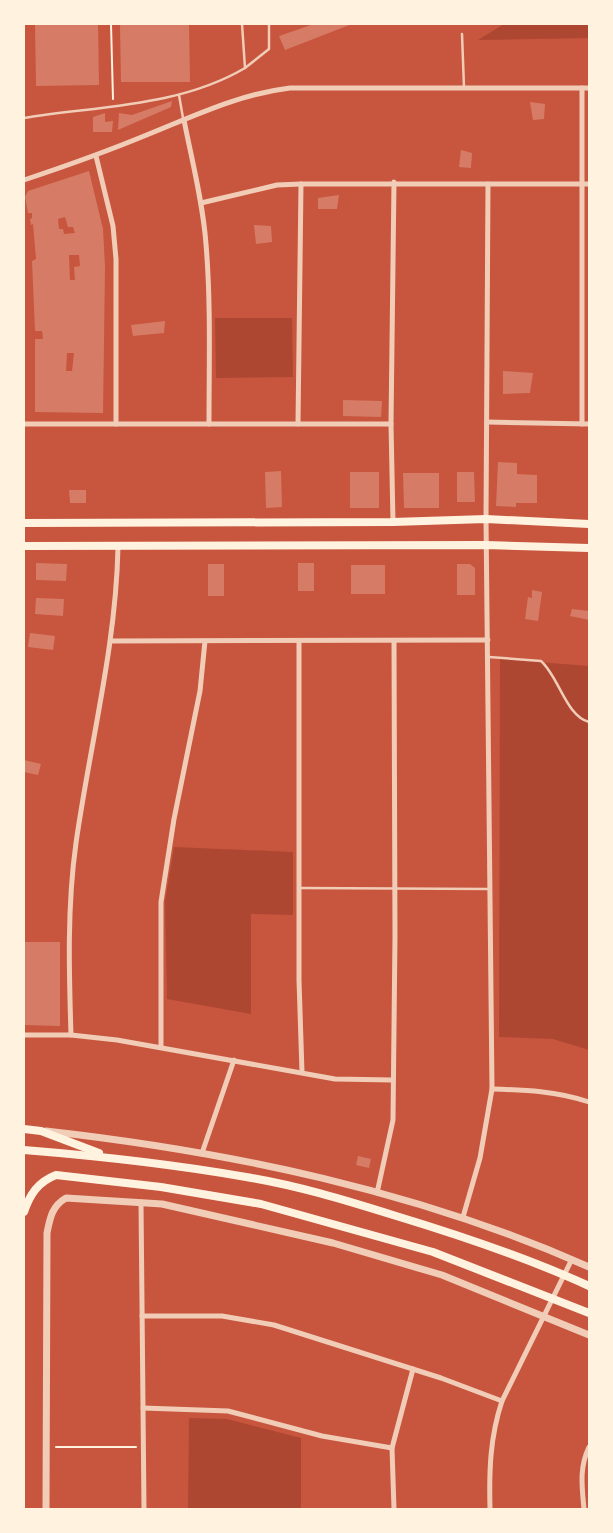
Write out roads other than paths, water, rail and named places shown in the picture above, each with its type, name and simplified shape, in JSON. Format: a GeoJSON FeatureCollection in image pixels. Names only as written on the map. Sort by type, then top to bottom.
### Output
{"type":"FeatureCollection","features":[{"type":"Feature","properties":{"kind":"main road"},"geometry":{"type":"LineString","coordinates":[[24,523],[393,522],[486,519],[589,524]]}},
{"type":"Feature","properties":{"kind":"main road"},"geometry":{"type":"LineString","coordinates":[[24,546],[486,545],[589,548]]}},
{"type":"Feature","properties":{"kind":"main road"},"geometry":{"type":"LineString","coordinates":[[24,1129],[41,1131],[110,1157]]}},
{"type":"Feature","properties":{"kind":"main road"},"geometry":{"type":"LineString","coordinates":[[24,1150],[110,1157],[248,1177],[339,1199],[446,1231],[565,1275],[589,1286]]}},
{"type":"Feature","properties":{"kind":"main road"},"geometry":{"type":"LineString","coordinates":[[24,1212],[35,1188],[43,1180],[56,1175],[161,1187],[261,1204],[424,1250],[589,1313]]}},
{"type":"Feature","properties":{"kind":"street"},"geometry":{"type":"LineString","coordinates":[[24,180],[96,156],[232,100],[274,90],[464,87],[589,88]]}},
{"type":"Feature","properties":{"kind":"street"},"geometry":{"type":"LineString","coordinates":[[582,88],[582,424]]}},
{"type":"Feature","properties":{"kind":"street"},"geometry":{"type":"LineString","coordinates":[[184,120],[201,203],[209,293],[209,424]]}},
{"type":"Feature","properties":{"kind":"street"},"geometry":{"type":"LineString","coordinates":[[96,156],[113,226],[116,259],[116,424]]}},
{"type":"Feature","properties":{"kind":"street"},"geometry":{"type":"LineString","coordinates":[[201,203],[277,185],[394,182],[589,184]]}},
{"type":"Feature","properties":{"kind":"street"},"geometry":{"type":"LineString","coordinates":[[393,522],[391,424],[394,182]]}},
{"type":"Feature","properties":{"kind":"street"},"geometry":{"type":"LineString","coordinates":[[298,424],[301,184]]}},
{"type":"Feature","properties":{"kind":"street"},"geometry":{"type":"LineString","coordinates":[[463,1217],[480,1158],[492,1090],[486,545],[488,184]]}},
{"type":"Feature","properties":{"kind":"street"},"geometry":{"type":"LineString","coordinates":[[487,422],[589,424]]}},
{"type":"Feature","properties":{"kind":"street"},"geometry":{"type":"LineString","coordinates":[[24,424],[391,424]]}},
{"type":"Feature","properties":{"kind":"street"},"geometry":{"type":"LineString","coordinates":[[71,1035],[69,922],[76,843],[112,641],[118,547]]}},
{"type":"Feature","properties":{"kind":"street"},"geometry":{"type":"LineString","coordinates":[[112,641],[488,640]]}},
{"type":"Feature","properties":{"kind":"street"},"geometry":{"type":"LineString","coordinates":[[162,1046],[161,902],[174,818],[200,691],[205,641]]}},
{"type":"Feature","properties":{"kind":"street"},"geometry":{"type":"LineString","coordinates":[[299,641],[299,888],[302,1072]]}},
{"type":"Feature","properties":{"kind":"street"},"geometry":{"type":"LineString","coordinates":[[377,1193],[393,1120],[395,888],[394,641]]}},
{"type":"Feature","properties":{"kind":"street"},"geometry":{"type":"LineString","coordinates":[[24,1035],[71,1035],[162,1046],[335,1079],[392,1080]]}},
{"type":"Feature","properties":{"kind":"street"},"geometry":{"type":"LineString","coordinates":[[202,1153],[234,1060]]}},
{"type":"Feature","properties":{"kind":"street"},"geometry":{"type":"LineString","coordinates":[[492,1090],[542,1090],[565,1094],[589,1102]]}},
{"type":"Feature","properties":{"kind":"street"},"geometry":{"type":"LineString","coordinates":[[41,1131],[142,1142],[252,1162],[377,1193],[463,1217],[589,1267]]}},
{"type":"Feature","properties":{"kind":"street"},"geometry":{"type":"LineString","coordinates":[[46,1509],[47,1233],[50,1215],[58,1202],[66,1198],[141,1202],[256,1224],[373,1254],[442,1275],[589,1335]]}},
{"type":"Feature","properties":{"kind":"street"},"geometry":{"type":"LineString","coordinates":[[141,1202],[144,1509]]}},
{"type":"Feature","properties":{"kind":"street"},"geometry":{"type":"LineString","coordinates":[[490,1509],[491,1444],[502,1401],[572,1259]]}},
{"type":"Feature","properties":{"kind":"street"},"geometry":{"type":"LineString","coordinates":[[142,1316],[245,1318],[316,1336],[502,1401]]}},
{"type":"Feature","properties":{"kind":"street"},"geometry":{"type":"LineString","coordinates":[[394,1509],[392,1448],[414,1369]]}},
{"type":"Feature","properties":{"kind":"street"},"geometry":{"type":"LineString","coordinates":[[143,1408],[228,1411],[322,1436],[392,1448]]}},
{"type":"Feature","properties":{"kind":"street"},"geometry":{"type":"LineString","coordinates":[[584,1509],[581,1480],[583,1460],[589,1447]]}},
{"type":"Feature","properties":{"kind":"lane"},"geometry":{"type":"LineString","coordinates":[[242,24],[245,68]]}},
{"type":"Feature","properties":{"kind":"lane"},"geometry":{"type":"LineString","coordinates":[[24,118],[179,96],[228,78],[245,68],[269,49],[269,24]]}},
{"type":"Feature","properties":{"kind":"lane"},"geometry":{"type":"LineString","coordinates":[[462,34],[464,87]]}},
{"type":"Feature","properties":{"kind":"lane"},"geometry":{"type":"LineString","coordinates":[[179,96],[184,120]]}},
{"type":"Feature","properties":{"kind":"lane"},"geometry":{"type":"LineString","coordinates":[[488,657],[541,660],[553,674],[576,716],[589,722]]}},
{"type":"Feature","properties":{"kind":"lane"},"geometry":{"type":"LineString","coordinates":[[299,888],[489,889]]}}]}
